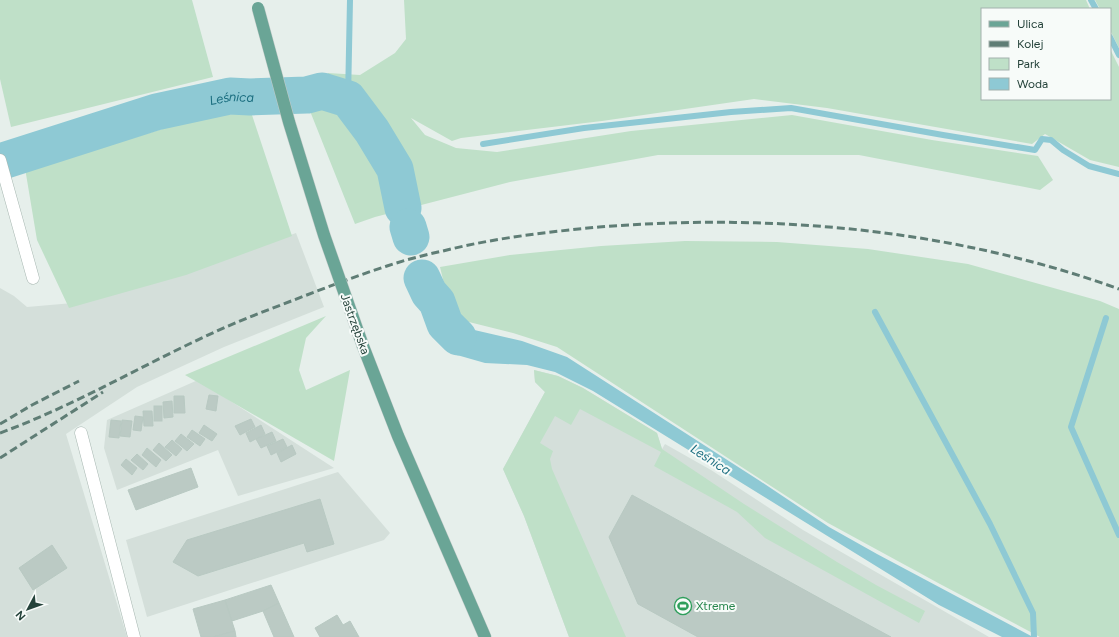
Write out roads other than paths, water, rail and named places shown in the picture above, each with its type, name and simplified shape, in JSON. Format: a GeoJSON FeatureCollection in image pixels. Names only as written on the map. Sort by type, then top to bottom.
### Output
{"type":"FeatureCollection","features":[{"type":"Feature","properties":{"kind":"main road","name":"Jastrzębska"},"geometry":{"type":"LineString","coordinates":[[257,4],[289,122],[321,227],[363,346],[398,436],[485,637]]}},
{"type":"Feature","properties":{"kind":"street"},"geometry":{"type":"LineString","coordinates":[[0,160],[33,278]]}},
{"type":"Feature","properties":{"kind":"street"},"geometry":{"type":"LineString","coordinates":[[81,433],[134,637]]}},
{"type":"Feature","properties":{"kind":"water"},"geometry":{"type":"Polygon","coordinates":[[[416,295],[443,296],[457,326],[522,341],[567,357],[829,527],[1033,637],[1002,637],[939,605],[593,391],[555,372],[527,365],[485,363],[457,355],[424,313],[416,295]]]}},
{"type":"Feature","properties":{"kind":"waterway"},"geometry":{"type":"LineString","coordinates":[[348,99],[350,0]]}},
{"type":"Feature","properties":{"kind":"waterway"},"geometry":{"type":"LineString","coordinates":[[1091,0],[1095,8]]}},
{"type":"Feature","properties":{"kind":"waterway"},"geometry":{"type":"LineString","coordinates":[[1111,39],[1119,55]]}},
{"type":"Feature","properties":{"kind":"waterway","name":"Leśnica"},"geometry":{"type":"LineString","coordinates":[[0,162],[156,112],[230,96],[250,97],[307,95],[322,91],[348,99],[372,131],[395,169],[403,208]]}},
{"type":"Feature","properties":{"kind":"waterway"},"geometry":{"type":"LineString","coordinates":[[483,144],[584,128],[731,112],[791,108],[1035,150],[1042,139],[1051,140],[1063,150],[1089,166],[1119,174]]}},
{"type":"Feature","properties":{"kind":"waterway","name":"Leśnica"},"geometry":{"type":"LineString","coordinates":[[408,227],[411,237]]}},
{"type":"Feature","properties":{"kind":"waterway","name":"Leśnica"},"geometry":{"type":"LineString","coordinates":[[422,278],[429,293],[437,302],[445,324],[458,337]]}},
{"type":"Feature","properties":{"kind":"waterway"},"geometry":{"type":"LineString","coordinates":[[875,312],[990,524],[1033,613],[1034,637]]}},
{"type":"Feature","properties":{"kind":"waterway"},"geometry":{"type":"LineString","coordinates":[[1106,318],[1071,427],[1119,535]]}},
{"type":"Feature","properties":{"kind":"railway"},"geometry":{"type":"LineString","coordinates":[[0,433],[66,405],[194,341],[260,313],[339,283],[387,266],[462,246],[540,233],[599,227],[665,223],[731,222],[862,230],[928,239],[992,252],[1056,269],[1119,289]]}},
{"type":"Feature","properties":{"kind":"railway"},"geometry":{"type":"LineString","coordinates":[[0,424],[32,405],[79,381]]}},
{"type":"Feature","properties":{"kind":"railway"},"geometry":{"type":"LineString","coordinates":[[0,458],[103,392]]}},
{"type":"Feature","properties":{"kind":"place","name":"Xtreme"},"geometry":{"type":"Point","coordinates":[683,606]}}]}
